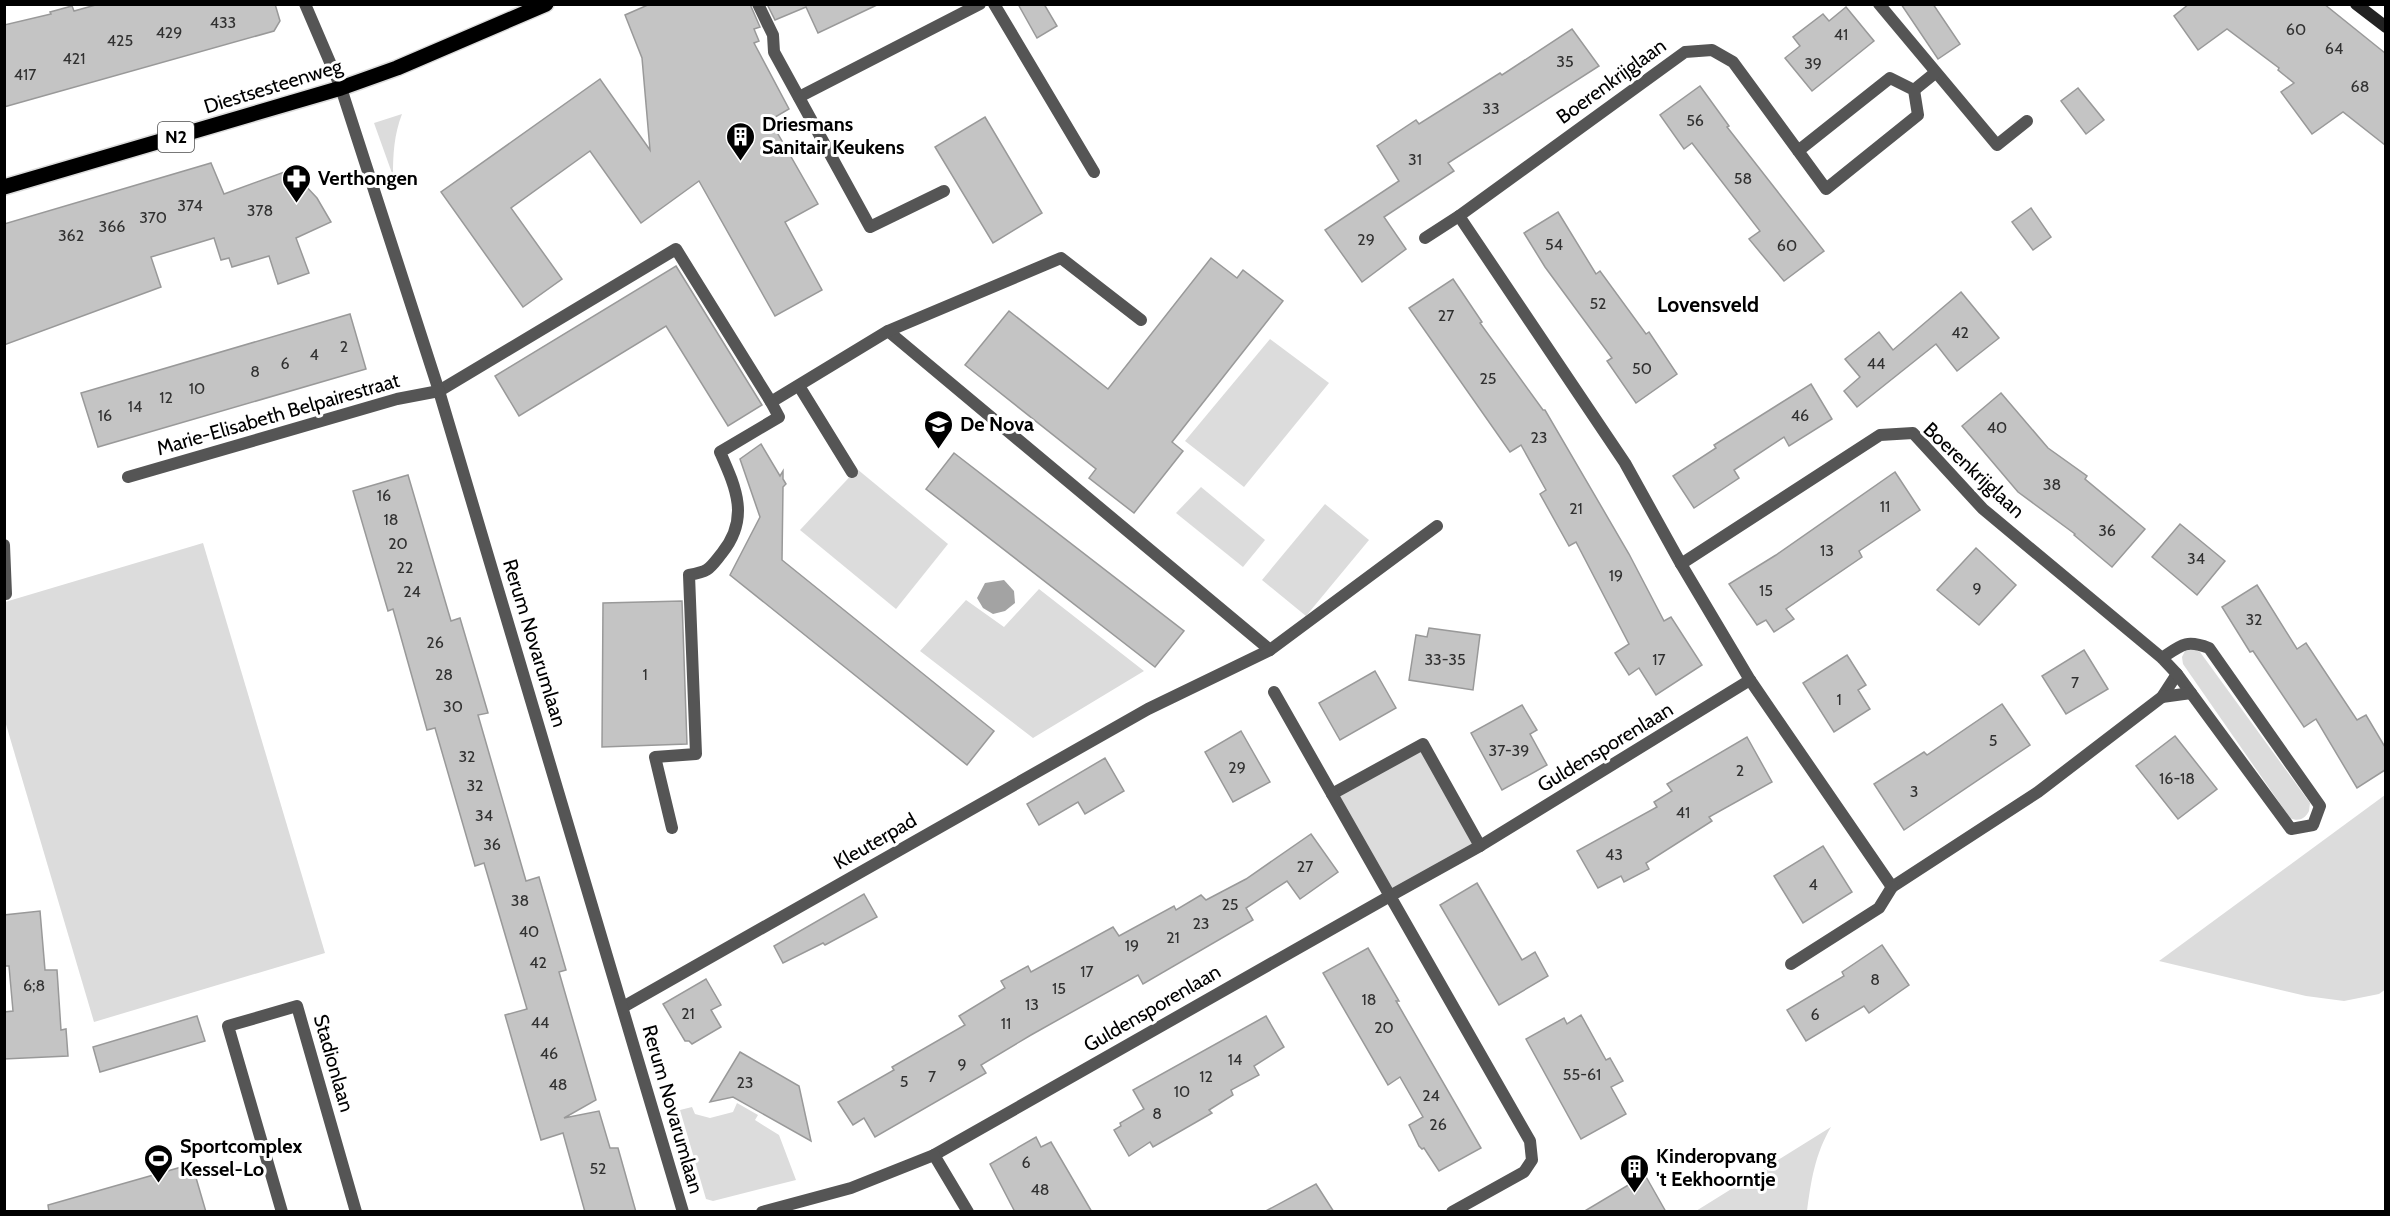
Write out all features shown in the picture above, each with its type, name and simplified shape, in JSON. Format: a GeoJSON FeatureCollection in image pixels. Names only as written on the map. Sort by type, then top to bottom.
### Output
{"type":"FeatureCollection","features":[{"type":"Feature","properties":{"kind":"main road","name":"Diestsesteenweg"},"geometry":{"type":"LineString","coordinates":[[4,187],[341,88],[398,68],[546,4]]}},
{"type":"Feature","properties":{"kind":"street","name":"Rerum Novarumlaan"},"geometry":{"type":"LineString","coordinates":[[305,4],[341,88],[439,391],[683,1212]]}},
{"type":"Feature","properties":{"kind":"street"},"geometry":{"type":"LineString","coordinates":[[758,4],[773,35],[774,52],[870,227],[944,190]]}},
{"type":"Feature","properties":{"kind":"street"},"geometry":{"type":"LineString","coordinates":[[799,97],[980,4]]}},
{"type":"Feature","properties":{"kind":"street"},"geometry":{"type":"LineString","coordinates":[[994,4],[1094,172]]}},
{"type":"Feature","properties":{"kind":"street"},"geometry":{"type":"LineString","coordinates":[[1879,4],[1997,145],[2027,121]]}},
{"type":"Feature","properties":{"kind":"street"},"geometry":{"type":"LineString","coordinates":[[2356,4],[2385,27]]}},
{"type":"Feature","properties":{"kind":"street","name":"Boerenkrijglaan"},"geometry":{"type":"LineString","coordinates":[[1425,238],[1459,216],[1684,52],[1712,50],[1733,62],[1826,189],[1918,115],[1914,90]]}},
{"type":"Feature","properties":{"kind":"street"},"geometry":{"type":"LineString","coordinates":[[1798,151],[1890,78],[1914,90],[1935,73]]}},
{"type":"Feature","properties":{"kind":"street"},"geometry":{"type":"LineString","coordinates":[[1459,216],[1625,463],[1681,564],[1750,680],[1892,887]]}},
{"type":"Feature","properties":{"kind":"street"},"geometry":{"type":"LineString","coordinates":[[439,391],[676,249],[779,417],[720,452],[733,483],[740,512],[733,539],[708,571],[689,575],[696,754],[655,757],[672,828]]}},
{"type":"Feature","properties":{"kind":"street"},"geometry":{"type":"LineString","coordinates":[[771,402],[888,331],[1061,258],[1142,320]]}},
{"type":"Feature","properties":{"kind":"street"},"geometry":{"type":"LineString","coordinates":[[888,331],[1270,650]]}},
{"type":"Feature","properties":{"kind":"street"},"geometry":{"type":"LineString","coordinates":[[799,386],[852,472]]}},
{"type":"Feature","properties":{"kind":"street","name":"Marie-Elisabeth Belpairestraat"},"geometry":{"type":"LineString","coordinates":[[128,477],[397,399],[439,391]]}},
{"type":"Feature","properties":{"kind":"street","name":"Boerenkrijglaan"},"geometry":{"type":"LineString","coordinates":[[1681,564],[1880,435],[1913,433],[1983,509],[2162,658],[2177,674],[2291,829],[2313,825],[2320,806],[2209,648],[2196,643],[2184,643],[2162,658]]}},
{"type":"Feature","properties":{"kind":"street","name":"Kleuterpad"},"geometry":{"type":"LineString","coordinates":[[622,1007],[1148,709],[1270,650],[1437,526]]}},
{"type":"Feature","properties":{"kind":"street"},"geometry":{"type":"LineString","coordinates":[[4,544],[6,594]]}},
{"type":"Feature","properties":{"kind":"street"},"geometry":{"type":"LineString","coordinates":[[1791,964],[1879,908],[1892,887],[2038,792],[2162,697],[2177,674]]}},
{"type":"Feature","properties":{"kind":"street","name":"Guldensporenlaan"},"geometry":{"type":"LineString","coordinates":[[762,1212],[851,1188],[934,1155],[1480,846],[1750,680]]}},
{"type":"Feature","properties":{"kind":"street"},"geometry":{"type":"LineString","coordinates":[[1274,692],[1530,1142],[1532,1160],[1524,1172],[1452,1212]]}},
{"type":"Feature","properties":{"kind":"street"},"geometry":{"type":"LineString","coordinates":[[2162,697],[2191,693]]}},
{"type":"Feature","properties":{"kind":"street"},"geometry":{"type":"LineString","coordinates":[[1332,794],[1423,744],[1480,846]]}},
{"type":"Feature","properties":{"kind":"street","name":"Stadionlaan"},"geometry":{"type":"LineString","coordinates":[[282,1212],[228,1026],[297,1006],[356,1212]]}},
{"type":"Feature","properties":{"kind":"street"},"geometry":{"type":"LineString","coordinates":[[934,1155],[968,1212]]}},
{"type":"Feature","properties":{"kind":"shaded area"},"geometry":{"type":"Polygon","coordinates":[[[402,114],[394,145],[393,176],[374,123],[402,114]]]}},
{"type":"Feature","properties":{"kind":"shaded area"},"geometry":{"type":"Polygon","coordinates":[[[1270,339],[1329,383],[1244,487],[1185,441],[1270,339]]]}},
{"type":"Feature","properties":{"kind":"shaded area"},"geometry":{"type":"Polygon","coordinates":[[[857,469],[948,544],[896,609],[800,530],[857,469]]]}},
{"type":"Feature","properties":{"kind":"shaded area"},"geometry":{"type":"Polygon","coordinates":[[[1201,487],[1265,540],[1243,567],[1176,513],[1201,487]]]}},
{"type":"Feature","properties":{"kind":"shaded area"},"geometry":{"type":"Polygon","coordinates":[[[1325,504],[1369,540],[1306,616],[1262,580],[1325,504]]]}},
{"type":"Feature","properties":{"kind":"shaded area"},"geometry":{"type":"Polygon","coordinates":[[[203,543],[325,953],[94,1022],[5,721],[5,602],[203,543]]]}},
{"type":"Feature","properties":{"kind":"shaded area"},"geometry":{"type":"Polygon","coordinates":[[[1004,580],[1014,591],[1015,603],[1005,611],[993,614],[983,608],[977,598],[985,583],[1004,580]]]}},
{"type":"Feature","properties":{"kind":"shaded area"},"geometry":{"type":"Polygon","coordinates":[[[1039,589],[1144,671],[1033,738],[920,651],[966,600],[1004,627],[1039,589]]]}},
{"type":"Feature","properties":{"kind":"shaded area"},"geometry":{"type":"Polygon","coordinates":[[[2194,649],[2200,652],[2310,803],[2309,811],[2303,818],[2296,820],[2290,818],[2183,664],[2182,657],[2185,651],[2194,649]]]}},
{"type":"Feature","properties":{"kind":"shaded area"},"geometry":{"type":"Polygon","coordinates":[[[1423,744],[1480,846],[1390,896],[1332,794],[1423,744]]]}},
{"type":"Feature","properties":{"kind":"shaded area"},"geometry":{"type":"Polygon","coordinates":[[[2385,795],[2386,989],[2379,994],[2344,1001],[2306,996],[2159,961],[2385,795]]]}},
{"type":"Feature","properties":{"kind":"shaded area"},"geometry":{"type":"Polygon","coordinates":[[[737,1103],[758,1115],[755,1120],[779,1135],[796,1180],[713,1201],[706,1199],[680,1110],[692,1107],[695,1114],[710,1118],[733,1112],[737,1103]]]}},
{"type":"Feature","properties":{"kind":"shaded area"},"geometry":{"type":"Polygon","coordinates":[[[1831,1127],[1817,1158],[1807,1211],[1696,1211],[1831,1127]]]}},
{"type":"Feature","properties":{"kind":"building"},"geometry":{"type":"Polygon","coordinates":[[[99,4],[275,4],[280,21],[274,31],[4,107],[4,25],[51,14],[50,12],[72,6],[74,11],[99,4]]]}},
{"type":"Feature","properties":{"kind":"building"},"geometry":{"type":"Polygon","coordinates":[[[650,4],[750,4],[760,27],[754,29],[759,41],[754,43],[789,109],[770,120],[818,204],[785,222],[822,290],[775,316],[699,181],[641,223],[590,151],[511,208],[562,279],[523,307],[441,192],[600,79],[650,150],[642,58],[625,15],[650,4]]]}},
{"type":"Feature","properties":{"kind":"building"},"geometry":{"type":"Polygon","coordinates":[[[767,4],[879,4],[818,33],[806,7],[775,20],[767,4]]]}},
{"type":"Feature","properties":{"kind":"building"},"geometry":{"type":"Polygon","coordinates":[[[1018,4],[1044,4],[1057,26],[1037,38],[1018,4]]]}},
{"type":"Feature","properties":{"kind":"building"},"geometry":{"type":"Polygon","coordinates":[[[1901,4],[1933,4],[1960,44],[1938,59],[1901,4]]]}},
{"type":"Feature","properties":{"kind":"building"},"geometry":{"type":"Polygon","coordinates":[[[2189,4],[2324,4],[2385,53],[2385,145],[2343,112],[2312,134],[2281,92],[2294,83],[2278,70],[2279,68],[2227,29],[2198,50],[2174,16],[2189,4]]]}},
{"type":"Feature","properties":{"kind":"building"},"geometry":{"type":"Polygon","coordinates":[[[1846,7],[1874,41],[1812,91],[1785,58],[1800,46],[1793,37],[1823,14],[1829,21],[1846,7]]]}},
{"type":"Feature","properties":{"kind":"building"},"geometry":{"type":"Polygon","coordinates":[[[1572,29],[1599,66],[1448,163],[1454,171],[1384,217],[1406,249],[1362,282],[1325,230],[1399,181],[1377,146],[1416,120],[1419,124],[1500,73],[1502,75],[1572,29]]]}},
{"type":"Feature","properties":{"kind":"building"},"geometry":{"type":"Polygon","coordinates":[[[1700,86],[1729,126],[1727,127],[1824,251],[1784,281],[1749,239],[1760,231],[1692,143],[1684,149],[1660,115],[1700,86]]]}},
{"type":"Feature","properties":{"kind":"building"},"geometry":{"type":"Polygon","coordinates":[[[2078,88],[2104,120],[2086,134],[2061,101],[2078,88]]]}},
{"type":"Feature","properties":{"kind":"building"},"geometry":{"type":"Polygon","coordinates":[[[985,117],[1042,213],[993,243],[935,147],[985,117]]]}},
{"type":"Feature","properties":{"kind":"building"},"geometry":{"type":"Polygon","coordinates":[[[211,163],[224,194],[287,171],[302,182],[317,198],[331,222],[296,238],[309,273],[278,284],[269,256],[232,267],[229,258],[221,260],[214,238],[151,257],[161,287],[4,345],[4,224],[211,163]]]}},
{"type":"Feature","properties":{"kind":"building"},"geometry":{"type":"Polygon","coordinates":[[[2031,208],[2051,237],[2033,250],[2012,222],[2031,208]]]}},
{"type":"Feature","properties":{"kind":"building"},"geometry":{"type":"Polygon","coordinates":[[[1558,212],[1596,274],[1600,271],[1646,334],[1649,332],[1677,374],[1636,403],[1607,361],[1612,358],[1545,267],[1524,233],[1558,212]]]}},
{"type":"Feature","properties":{"kind":"building"},"geometry":{"type":"Polygon","coordinates":[[[1211,258],[1237,278],[1243,270],[1283,301],[1172,442],[1183,451],[1134,513],[1089,478],[1096,469],[965,365],[1009,311],[1108,389],[1211,258]]]}},
{"type":"Feature","properties":{"kind":"building"},"geometry":{"type":"Polygon","coordinates":[[[676,266],[762,405],[728,426],[666,326],[519,416],[495,376],[676,266]]]}},
{"type":"Feature","properties":{"kind":"building"},"geometry":{"type":"Polygon","coordinates":[[[1453,279],[1482,322],[1480,323],[1545,410],[1629,554],[1664,621],[1671,617],[1702,665],[1656,695],[1639,668],[1629,675],[1615,653],[1629,644],[1576,542],[1569,546],[1540,494],[1546,490],[1521,445],[1510,452],[1409,308],[1453,279]]]}},
{"type":"Feature","properties":{"kind":"building"},"geometry":{"type":"Polygon","coordinates":[[[1961,292],[1999,338],[1957,371],[1936,344],[1857,407],[1844,391],[1860,377],[1845,359],[1879,332],[1893,350],[1961,292]]]}},
{"type":"Feature","properties":{"kind":"building"},"geometry":{"type":"Polygon","coordinates":[[[350,314],[366,369],[98,447],[81,393],[350,314]]]}},
{"type":"Feature","properties":{"kind":"building"},"geometry":{"type":"Polygon","coordinates":[[[1811,384],[1832,419],[1789,446],[1784,437],[1734,470],[1739,478],[1694,508],[1673,476],[1716,448],[1714,445],[1811,384]]]}},
{"type":"Feature","properties":{"kind":"building"},"geometry":{"type":"Polygon","coordinates":[[[2001,393],[2048,448],[2087,476],[2085,479],[2145,529],[2112,567],[2075,534],[2018,492],[1962,426],[2001,393]]]}},
{"type":"Feature","properties":{"kind":"building"},"geometry":{"type":"Polygon","coordinates":[[[761,444],[780,476],[783,471],[786,484],[783,487],[782,560],[994,731],[967,765],[730,575],[760,517],[740,459],[761,444]]]}},
{"type":"Feature","properties":{"kind":"building"},"geometry":{"type":"Polygon","coordinates":[[[954,453],[1184,631],[1155,667],[926,489],[954,453]]]}},
{"type":"Feature","properties":{"kind":"building"},"geometry":{"type":"Polygon","coordinates":[[[1895,472],[1920,510],[1859,551],[1862,557],[1786,609],[1794,619],[1774,632],[1766,620],[1757,625],[1729,584],[1776,555],[1895,472]]]}},
{"type":"Feature","properties":{"kind":"building"},"geometry":{"type":"Polygon","coordinates":[[[408,475],[451,621],[460,618],[488,713],[478,715],[526,881],[539,877],[566,970],[559,972],[596,1100],[564,1118],[599,1111],[610,1148],[618,1148],[636,1212],[585,1212],[563,1133],[541,1140],[505,1015],[527,1009],[484,863],[475,866],[435,728],[427,730],[393,609],[388,611],[353,491],[408,475]]]}},
{"type":"Feature","properties":{"kind":"building"},"geometry":{"type":"Polygon","coordinates":[[[2180,524],[2225,561],[2197,595],[2152,557],[2180,524]]]}},
{"type":"Feature","properties":{"kind":"building"},"geometry":{"type":"Polygon","coordinates":[[[1976,548],[2016,585],[1979,625],[1937,590],[1976,548]]]}},
{"type":"Feature","properties":{"kind":"building"},"geometry":{"type":"Polygon","coordinates":[[[2257,585],[2297,649],[2306,643],[2357,720],[2366,715],[2385,747],[2385,770],[2357,788],[2316,719],[2304,727],[2253,651],[2250,652],[2222,607],[2257,585]]]}},
{"type":"Feature","properties":{"kind":"building"},"geometry":{"type":"Polygon","coordinates":[[[682,601],[687,744],[602,747],[603,603],[682,601]]]}},
{"type":"Feature","properties":{"kind":"building"},"geometry":{"type":"Polygon","coordinates":[[[1429,628],[1480,635],[1473,690],[1409,680],[1416,635],[1427,637],[1429,628]]]}},
{"type":"Feature","properties":{"kind":"building"},"geometry":{"type":"Polygon","coordinates":[[[2084,650],[2108,689],[2066,714],[2042,676],[2084,650]]]}},
{"type":"Feature","properties":{"kind":"building"},"geometry":{"type":"Polygon","coordinates":[[[1847,655],[1866,685],[1858,690],[1870,709],[1834,732],[1803,683],[1847,655]]]}},
{"type":"Feature","properties":{"kind":"building"},"geometry":{"type":"Polygon","coordinates":[[[1375,671],[1396,708],[1340,740],[1319,703],[1375,671]]]}},
{"type":"Feature","properties":{"kind":"building"},"geometry":{"type":"Polygon","coordinates":[[[2002,704],[2030,745],[1904,830],[1874,784],[1924,752],[1927,755],[2002,704]]]}},
{"type":"Feature","properties":{"kind":"building"},"geometry":{"type":"Polygon","coordinates":[[[1522,705],[1537,730],[1530,734],[1547,765],[1502,790],[1471,733],[1522,705]]]}},
{"type":"Feature","properties":{"kind":"building"},"geometry":{"type":"Polygon","coordinates":[[[1241,731],[1270,782],[1233,802],[1205,752],[1241,731]]]}},
{"type":"Feature","properties":{"kind":"building"},"geometry":{"type":"Polygon","coordinates":[[[2175,736],[2217,789],[2178,819],[2136,766],[2175,736]]]}},
{"type":"Feature","properties":{"kind":"building"},"geometry":{"type":"Polygon","coordinates":[[[1747,737],[1772,782],[1709,817],[1712,821],[1646,863],[1649,869],[1624,882],[1621,876],[1598,888],[1577,851],[1657,807],[1654,802],[1672,791],[1667,784],[1747,737]]]}},
{"type":"Feature","properties":{"kind":"building"},"geometry":{"type":"Polygon","coordinates":[[[1105,758],[1124,791],[1085,814],[1078,802],[1039,825],[1027,804],[1105,758]]]}},
{"type":"Feature","properties":{"kind":"building"},"geometry":{"type":"Polygon","coordinates":[[[1311,834],[1338,872],[1300,899],[1287,881],[1246,908],[1253,920],[1143,984],[1138,975],[1031,1035],[981,1065],[986,1073],[875,1137],[864,1118],[853,1125],[838,1102],[894,1070],[892,1067],[965,1025],[959,1016],[1005,988],[1001,981],[1028,966],[1031,972],[1113,927],[1119,936],[1174,906],[1176,910],[1201,895],[1206,900],[1246,879],[1311,834]]]}},
{"type":"Feature","properties":{"kind":"building"},"geometry":{"type":"Polygon","coordinates":[[[1823,846],[1852,892],[1803,923],[1774,876],[1823,846]]]}},
{"type":"Feature","properties":{"kind":"building"},"geometry":{"type":"Polygon","coordinates":[[[1477,883],[1522,960],[1535,952],[1548,976],[1499,1005],[1440,905],[1477,883]]]}},
{"type":"Feature","properties":{"kind":"building"},"geometry":{"type":"Polygon","coordinates":[[[864,894],[877,917],[825,945],[823,943],[783,963],[774,946],[864,894]]]}},
{"type":"Feature","properties":{"kind":"building"},"geometry":{"type":"Polygon","coordinates":[[[40,911],[45,970],[57,970],[61,1030],[66,1029],[68,1056],[4,1059],[4,1012],[13,1011],[9,966],[4,966],[4,915],[40,911]]]}},
{"type":"Feature","properties":{"kind":"building"},"geometry":{"type":"Polygon","coordinates":[[[1882,945],[1909,985],[1869,1013],[1864,1006],[1806,1041],[1787,1010],[1844,976],[1842,972],[1882,945]]]}},
{"type":"Feature","properties":{"kind":"building"},"geometry":{"type":"Polygon","coordinates":[[[1368,948],[1481,1148],[1439,1171],[1424,1148],[1419,1146],[1409,1125],[1423,1117],[1400,1077],[1388,1085],[1323,973],[1368,948]]]}},
{"type":"Feature","properties":{"kind":"building"},"geometry":{"type":"Polygon","coordinates":[[[706,979],[721,1005],[711,1010],[721,1027],[692,1044],[685,1041],[663,1004],[706,979]]]}},
{"type":"Feature","properties":{"kind":"building"},"geometry":{"type":"Polygon","coordinates":[[[1581,1015],[1606,1060],[1610,1058],[1623,1081],[1611,1087],[1626,1114],[1581,1139],[1526,1039],[1564,1018],[1567,1024],[1581,1015]]]}},
{"type":"Feature","properties":{"kind":"building"},"geometry":{"type":"Polygon","coordinates":[[[197,1016],[205,1041],[100,1072],[93,1047],[197,1016]]]}},
{"type":"Feature","properties":{"kind":"building"},"geometry":{"type":"Polygon","coordinates":[[[1266,1016],[1284,1047],[1254,1066],[1259,1075],[1231,1090],[1233,1095],[1209,1110],[1212,1113],[1153,1147],[1150,1142],[1129,1156],[1114,1130],[1121,1126],[1120,1123],[1144,1109],[1133,1090],[1266,1016]]]}},
{"type":"Feature","properties":{"kind":"building"},"geometry":{"type":"Polygon","coordinates":[[[740,1052],[799,1086],[811,1141],[733,1097],[710,1102],[740,1052]]]}},
{"type":"Feature","properties":{"kind":"building"},"geometry":{"type":"Polygon","coordinates":[[[1036,1137],[1041,1147],[1051,1142],[1092,1212],[1015,1212],[990,1164],[1036,1137]]]}},
{"type":"Feature","properties":{"kind":"building","name":"Sportcomplex Kessel-Lo"},"geometry":{"type":"Polygon","coordinates":[[[192,1164],[206,1212],[49,1212],[48,1205],[192,1164]]]}},
{"type":"Feature","properties":{"kind":"building","name":"Kinderopvang 't Eekhoorntje"},"geometry":{"type":"Polygon","coordinates":[[[1645,1175],[1666,1212],[1583,1212],[1645,1175]]]}},
{"type":"Feature","properties":{"kind":"building"},"geometry":{"type":"Polygon","coordinates":[[[1316,1184],[1334,1212],[1264,1212],[1316,1184]]]}},
{"type":"Feature","properties":{"kind":"place","name":"Driesmans Sanitair Keukens"},"geometry":{"type":"Point","coordinates":[741,162]}},
{"type":"Feature","properties":{"kind":"place","name":"Verthongen"},"geometry":{"type":"Point","coordinates":[297,204]}},
{"type":"Feature","properties":{"kind":"place","name":"De Nova"},"geometry":{"type":"Point","coordinates":[939,450]}},
{"type":"Feature","properties":{"kind":"place","name":"Sportcomplex Kessel-Lo"},"geometry":{"type":"Point","coordinates":[159,1184]}},
{"type":"Feature","properties":{"kind":"place","name":"Kinderopvang 't Eekhoorntje"},"geometry":{"type":"Point","coordinates":[1635,1194]}},
{"type":"Feature","properties":{"kind":"district","name":"Lovensveld"},"geometry":{"type":"Point","coordinates":[1708,304]}}]}
